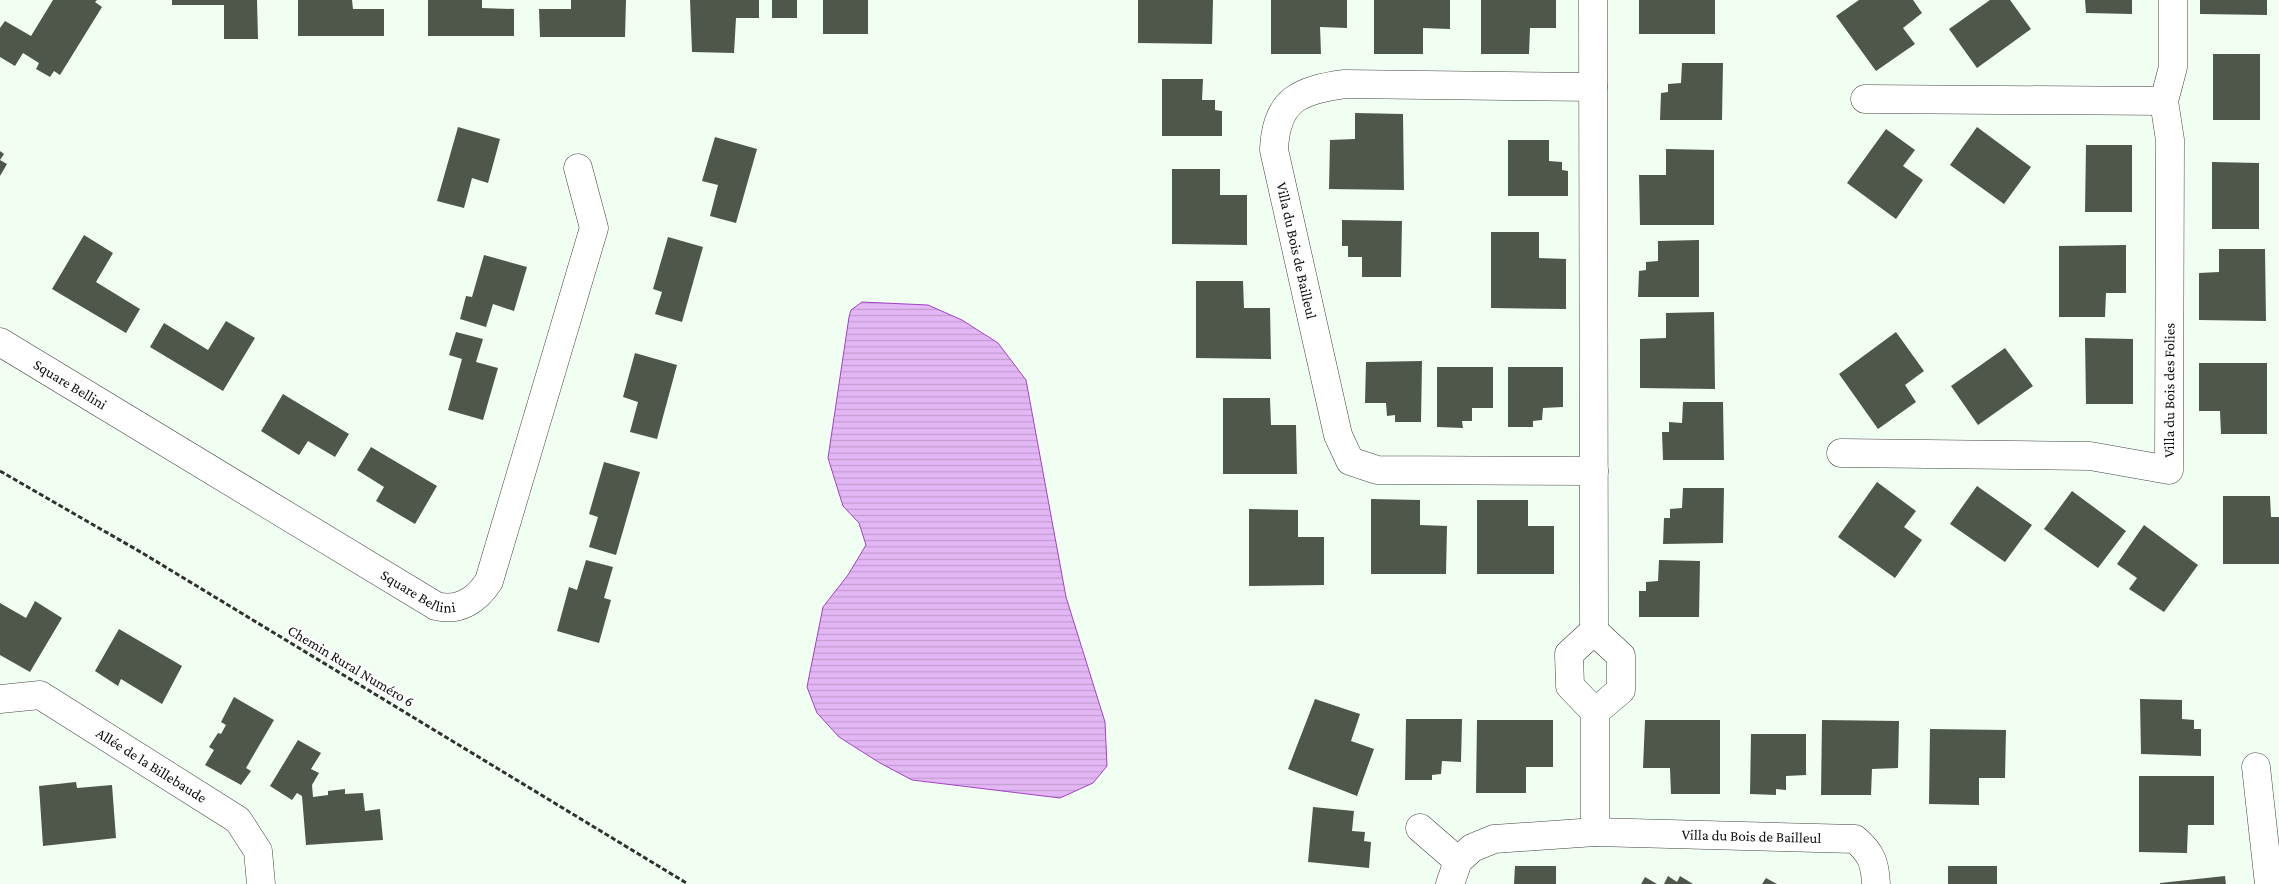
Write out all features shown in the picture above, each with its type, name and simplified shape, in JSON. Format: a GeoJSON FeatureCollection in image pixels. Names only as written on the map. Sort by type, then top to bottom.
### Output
{"type":"FeatureCollection","features":[{"type":"Feature","properties":{"kind":"street"},"geometry":{"type":"LineString","coordinates":[[1593,0],[1594,631],[1620,656],[1621,664],[1621,690],[1595,712]]}},
{"type":"Feature","properties":{"kind":"street","name":"Villa du Bois des Folies"},"geometry":{"type":"LineString","coordinates":[[1841,454],[2090,456],[2169,470],[2170,140],[2164,101],[2172,67],[2173,0]]}},
{"type":"Feature","properties":{"kind":"street","name":"Villa du Bois de Bailleul"},"geometry":{"type":"LineString","coordinates":[[1593,87],[1345,84],[1319,87],[1299,96],[1284,110],[1275,128],[1274,150],[1338,435],[1350,461],[1377,470],[1594,471]]}},
{"type":"Feature","properties":{"kind":"street"},"geometry":{"type":"LineString","coordinates":[[1865,100],[2164,101]]}},
{"type":"Feature","properties":{"kind":"street","name":"Square Bellini"},"geometry":{"type":"LineString","coordinates":[[0,342],[436,606],[446,608],[464,604],[479,596],[489,581],[594,228],[578,168]]}},
{"type":"Feature","properties":{"kind":"street"},"geometry":{"type":"LineString","coordinates":[[1594,631],[1569,654],[1570,686],[1595,712],[1595,832]]}},
{"type":"Feature","properties":{"kind":"street","name":"Allée de la Billebaude"},"geometry":{"type":"LineString","coordinates":[[0,700],[40,695],[238,820],[258,851],[261,884]]}},
{"type":"Feature","properties":{"kind":"street"},"geometry":{"type":"LineString","coordinates":[[2256,767],[2269,884]]}},
{"type":"Feature","properties":{"kind":"street","name":"Villa du Bois de Bailleul"},"geometry":{"type":"LineString","coordinates":[[1420,828],[1454,873],[1472,848],[1494,839],[1595,832],[1855,839],[1868,851],[1875,869],[1876,884]]}},
{"type":"Feature","properties":{"kind":"path","name":"Chemin Rural Numéro 6"},"geometry":{"type":"LineString","coordinates":[[0,471],[144,554],[688,884]]}},
{"type":"Feature","properties":{"kind":"shaded area"},"geometry":{"type":"Polygon","coordinates":[[[862,302],[928,305],[962,320],[998,343],[1026,380],[1066,597],[1105,722],[1107,766],[1093,783],[1060,798],[912,780],[880,763],[839,737],[817,713],[807,687],[823,607],[848,575],[866,545],[859,523],[843,506],[828,458],[849,317],[851,310],[862,302]]]}},
{"type":"Feature","properties":{"kind":"building"},"geometry":{"type":"Polygon","coordinates":[[[53,0],[97,0],[95,2],[102,7],[60,75],[54,71],[50,77],[36,69],[39,63],[23,53],[15,66],[0,57],[0,28],[5,21],[31,36],[53,0]]]}},
{"type":"Feature","properties":{"kind":"building"},"geometry":{"type":"Polygon","coordinates":[[[172,0],[257,0],[258,39],[224,39],[224,5],[172,5],[172,0]]]}},
{"type":"Feature","properties":{"kind":"building"},"geometry":{"type":"Polygon","coordinates":[[[298,0],[352,0],[353,9],[384,9],[384,36],[298,36],[298,0]]]}},
{"type":"Feature","properties":{"kind":"building"},"geometry":{"type":"Polygon","coordinates":[[[428,0],[482,0],[482,8],[514,9],[514,36],[428,36],[428,0]]]}},
{"type":"Feature","properties":{"kind":"building"},"geometry":{"type":"Polygon","coordinates":[[[571,0],[626,0],[625,37],[540,37],[539,9],[571,9],[571,0]]]}},
{"type":"Feature","properties":{"kind":"building"},"geometry":{"type":"Polygon","coordinates":[[[690,0],[759,0],[759,18],[736,18],[734,53],[692,52],[690,0]]]}},
{"type":"Feature","properties":{"kind":"building"},"geometry":{"type":"Polygon","coordinates":[[[772,0],[797,0],[797,18],[772,18],[772,0]]]}},
{"type":"Feature","properties":{"kind":"building"},"geometry":{"type":"Polygon","coordinates":[[[823,0],[868,0],[868,34],[823,34],[823,0]]]}},
{"type":"Feature","properties":{"kind":"building"},"geometry":{"type":"Polygon","coordinates":[[[1138,0],[1213,0],[1212,44],[1138,43],[1138,0]]]}},
{"type":"Feature","properties":{"kind":"building"},"geometry":{"type":"Polygon","coordinates":[[[1271,0],[1347,0],[1347,28],[1320,27],[1321,54],[1271,54],[1271,0]]]}},
{"type":"Feature","properties":{"kind":"building"},"geometry":{"type":"Polygon","coordinates":[[[1374,0],[1450,0],[1450,29],[1423,28],[1423,54],[1374,54],[1374,0]]]}},
{"type":"Feature","properties":{"kind":"building"},"geometry":{"type":"Polygon","coordinates":[[[1481,0],[1556,0],[1556,28],[1530,28],[1529,54],[1481,54],[1481,0]]]}},
{"type":"Feature","properties":{"kind":"building"},"geometry":{"type":"Polygon","coordinates":[[[1639,0],[1715,0],[1715,34],[1639,34],[1639,0]]]}},
{"type":"Feature","properties":{"kind":"building"},"geometry":{"type":"Polygon","coordinates":[[[1859,0],[1913,0],[1922,13],[1903,28],[1915,44],[1876,71],[1836,16],[1859,0]]]}},
{"type":"Feature","properties":{"kind":"building"},"geometry":{"type":"Polygon","coordinates":[[[1990,0],[2010,0],[2031,29],[1977,68],[1949,29],[1990,0]]]}},
{"type":"Feature","properties":{"kind":"building"},"geometry":{"type":"Polygon","coordinates":[[[2085,0],[2132,0],[2132,14],[2086,13],[2085,0]]]}},
{"type":"Feature","properties":{"kind":"building"},"geometry":{"type":"Polygon","coordinates":[[[2200,0],[2267,0],[2267,15],[2200,14],[2200,0]]]}},
{"type":"Feature","properties":{"kind":"building"},"geometry":{"type":"Polygon","coordinates":[[[2213,54],[2260,54],[2260,120],[2213,120],[2213,54]]]}},
{"type":"Feature","properties":{"kind":"building"},"geometry":{"type":"Polygon","coordinates":[[[1682,63],[1723,63],[1722,120],[1660,120],[1661,93],[1668,92],[1668,84],[1681,83],[1682,63]]]}},
{"type":"Feature","properties":{"kind":"building"},"geometry":{"type":"Polygon","coordinates":[[[1162,79],[1203,79],[1202,100],[1215,100],[1215,110],[1222,111],[1222,136],[1162,136],[1162,79]]]}},
{"type":"Feature","properties":{"kind":"building"},"geometry":{"type":"Polygon","coordinates":[[[1355,113],[1403,114],[1404,190],[1329,189],[1330,140],[1355,139],[1355,113]]]}},
{"type":"Feature","properties":{"kind":"building"},"geometry":{"type":"Polygon","coordinates":[[[458,127],[500,139],[488,183],[472,178],[464,208],[437,201],[458,127]]]}},
{"type":"Feature","properties":{"kind":"building"},"geometry":{"type":"Polygon","coordinates":[[[1977,127],[2031,167],[2004,204],[1950,165],[1977,127]]]}},
{"type":"Feature","properties":{"kind":"building"},"geometry":{"type":"Polygon","coordinates":[[[1886,129],[1915,150],[1903,166],[1923,180],[1896,219],[1847,183],[1886,129]]]}},
{"type":"Feature","properties":{"kind":"building"},"geometry":{"type":"Polygon","coordinates":[[[715,137],[757,149],[736,223],[710,216],[718,185],[702,181],[715,137]]]}},
{"type":"Feature","properties":{"kind":"building"},"geometry":{"type":"Polygon","coordinates":[[[1508,140],[1549,140],[1549,161],[1562,162],[1562,170],[1568,171],[1568,196],[1508,196],[1508,140]]]}},
{"type":"Feature","properties":{"kind":"building"},"geometry":{"type":"Polygon","coordinates":[[[2086,145],[2132,145],[2132,212],[2085,212],[2086,145]]]}},
{"type":"Feature","properties":{"kind":"building"},"geometry":{"type":"Polygon","coordinates":[[[1666,149],[1714,150],[1714,225],[1640,225],[1639,175],[1666,175],[1666,149]]]}},
{"type":"Feature","properties":{"kind":"building"},"geometry":{"type":"Polygon","coordinates":[[[0,151],[4,154],[0,160],[0,151]]]}},
{"type":"Feature","properties":{"kind":"building"},"geometry":{"type":"Polygon","coordinates":[[[0,160],[7,164],[0,176],[0,160]]]}},
{"type":"Feature","properties":{"kind":"building"},"geometry":{"type":"Polygon","coordinates":[[[2212,162],[2259,163],[2259,229],[2212,229],[2212,162]]]}},
{"type":"Feature","properties":{"kind":"building"},"geometry":{"type":"Polygon","coordinates":[[[1172,169],[1220,169],[1220,195],[1247,195],[1247,245],[1172,244],[1172,169]]]}},
{"type":"Feature","properties":{"kind":"building"},"geometry":{"type":"Polygon","coordinates":[[[1342,220],[1402,221],[1401,277],[1362,277],[1362,257],[1348,257],[1348,246],[1342,246],[1342,220]]]}},
{"type":"Feature","properties":{"kind":"building"},"geometry":{"type":"Polygon","coordinates":[[[1491,232],[1539,232],[1539,258],[1566,259],[1566,309],[1491,308],[1491,232]]]}},
{"type":"Feature","properties":{"kind":"building"},"geometry":{"type":"Polygon","coordinates":[[[84,235],[113,253],[96,282],[140,309],[126,333],[52,289],[84,235]]]}},
{"type":"Feature","properties":{"kind":"building"},"geometry":{"type":"Polygon","coordinates":[[[668,237],[703,247],[682,322],[655,314],[662,292],[653,289],[668,237]]]}},
{"type":"Feature","properties":{"kind":"building"},"geometry":{"type":"Polygon","coordinates":[[[1699,240],[1699,297],[1638,297],[1639,271],[1646,270],[1646,262],[1658,261],[1658,241],[1699,240]]]}},
{"type":"Feature","properties":{"kind":"building"},"geometry":{"type":"Polygon","coordinates":[[[2126,245],[2126,293],[2106,293],[2105,317],[2059,317],[2059,246],[2126,245]]]}},
{"type":"Feature","properties":{"kind":"building"},"geometry":{"type":"Polygon","coordinates":[[[2219,249],[2265,249],[2266,321],[2199,320],[2199,273],[2219,272],[2219,249]]]}},
{"type":"Feature","properties":{"kind":"building"},"geometry":{"type":"Polygon","coordinates":[[[484,255],[527,267],[514,311],[493,304],[486,327],[460,319],[466,296],[472,297],[484,255]]]}},
{"type":"Feature","properties":{"kind":"building"},"geometry":{"type":"Polygon","coordinates":[[[1196,281],[1243,281],[1244,308],[1270,308],[1271,359],[1196,358],[1196,281]]]}},
{"type":"Feature","properties":{"kind":"building"},"geometry":{"type":"Polygon","coordinates":[[[1714,312],[1715,389],[1640,388],[1640,339],[1666,338],[1666,313],[1714,312]]]}},
{"type":"Feature","properties":{"kind":"building"},"geometry":{"type":"Polygon","coordinates":[[[226,321],[255,338],[223,391],[150,347],[164,323],[208,350],[226,321]]]}},
{"type":"Feature","properties":{"kind":"building"},"geometry":{"type":"Polygon","coordinates":[[[456,332],[483,339],[476,362],[498,368],[483,420],[448,410],[462,359],[449,355],[456,332]]]}},
{"type":"Feature","properties":{"kind":"building"},"geometry":{"type":"Polygon","coordinates":[[[1896,332],[1924,371],[1905,385],[1916,402],[1878,429],[1839,374],[1896,332]]]}},
{"type":"Feature","properties":{"kind":"building"},"geometry":{"type":"Polygon","coordinates":[[[2085,338],[2133,339],[2133,404],[2086,404],[2085,338]]]}},
{"type":"Feature","properties":{"kind":"building"},"geometry":{"type":"Polygon","coordinates":[[[2005,348],[2033,386],[1978,425],[1951,386],[2005,348]]]}},
{"type":"Feature","properties":{"kind":"building"},"geometry":{"type":"Polygon","coordinates":[[[635,353],[677,365],[657,439],[630,432],[638,402],[623,397],[635,353]]]}},
{"type":"Feature","properties":{"kind":"building"},"geometry":{"type":"Polygon","coordinates":[[[1422,361],[1421,422],[1395,422],[1395,415],[1387,416],[1386,403],[1365,403],[1366,362],[1422,361]]]}},
{"type":"Feature","properties":{"kind":"building"},"geometry":{"type":"Polygon","coordinates":[[[2199,363],[2267,363],[2267,434],[2221,434],[2220,411],[2199,411],[2199,363]]]}},
{"type":"Feature","properties":{"kind":"building"},"geometry":{"type":"Polygon","coordinates":[[[1437,367],[1493,367],[1493,408],[1472,408],[1472,421],[1462,421],[1463,428],[1437,427],[1437,367]]]}},
{"type":"Feature","properties":{"kind":"building"},"geometry":{"type":"Polygon","coordinates":[[[1508,367],[1563,367],[1563,407],[1543,408],[1542,420],[1533,421],[1533,427],[1508,427],[1508,367]]]}},
{"type":"Feature","properties":{"kind":"building"},"geometry":{"type":"Polygon","coordinates":[[[283,394],[349,434],[335,457],[308,441],[299,455],[261,431],[283,394]]]}},
{"type":"Feature","properties":{"kind":"building"},"geometry":{"type":"Polygon","coordinates":[[[1223,398],[1270,398],[1271,425],[1296,425],[1297,474],[1223,474],[1223,398]]]}},
{"type":"Feature","properties":{"kind":"building"},"geometry":{"type":"Polygon","coordinates":[[[1683,402],[1723,402],[1724,460],[1663,460],[1662,432],[1669,432],[1669,422],[1682,423],[1683,402]]]}},
{"type":"Feature","properties":{"kind":"building"},"geometry":{"type":"Polygon","coordinates":[[[371,447],[437,486],[415,524],[376,501],[384,487],[357,470],[371,447]]]}},
{"type":"Feature","properties":{"kind":"building"},"geometry":{"type":"Polygon","coordinates":[[[604,462],[640,472],[616,555],[589,547],[598,517],[589,514],[604,462]]]}},
{"type":"Feature","properties":{"kind":"building"},"geometry":{"type":"Polygon","coordinates":[[[1877,482],[1916,511],[1904,527],[1922,540],[1895,578],[1838,537],[1877,482]]]}},
{"type":"Feature","properties":{"kind":"building"},"geometry":{"type":"Polygon","coordinates":[[[1977,486],[2032,525],[2005,562],[1950,524],[1977,486]]]}},
{"type":"Feature","properties":{"kind":"building"},"geometry":{"type":"Polygon","coordinates":[[[1683,488],[1724,488],[1723,543],[1663,544],[1664,518],[1670,518],[1670,509],[1682,508],[1683,488]]]}},
{"type":"Feature","properties":{"kind":"building"},"geometry":{"type":"Polygon","coordinates":[[[2072,491],[2126,531],[2098,568],[2044,529],[2072,491]]]}},
{"type":"Feature","properties":{"kind":"building"},"geometry":{"type":"Polygon","coordinates":[[[2223,496],[2270,496],[2271,517],[2279,517],[2279,564],[2223,564],[2223,496]]]}},
{"type":"Feature","properties":{"kind":"building"},"geometry":{"type":"Polygon","coordinates":[[[1371,499],[1420,500],[1420,525],[1447,526],[1446,574],[1371,574],[1371,499]]]}},
{"type":"Feature","properties":{"kind":"building"},"geometry":{"type":"Polygon","coordinates":[[[1477,500],[1528,500],[1528,526],[1554,526],[1554,574],[1477,574],[1477,500]]]}},
{"type":"Feature","properties":{"kind":"building"},"geometry":{"type":"Polygon","coordinates":[[[1249,509],[1298,510],[1298,537],[1324,537],[1324,585],[1249,586],[1249,509]]]}},
{"type":"Feature","properties":{"kind":"building"},"geometry":{"type":"Polygon","coordinates":[[[2144,525],[2198,565],[2164,612],[2129,589],[2137,578],[2117,564],[2144,525]]]}},
{"type":"Feature","properties":{"kind":"building"},"geometry":{"type":"Polygon","coordinates":[[[586,560],[613,567],[604,598],[611,600],[599,643],[557,631],[569,587],[577,590],[586,560]]]}},
{"type":"Feature","properties":{"kind":"building"},"geometry":{"type":"Polygon","coordinates":[[[1659,560],[1700,561],[1699,617],[1639,617],[1639,591],[1646,591],[1646,582],[1658,581],[1659,560]]]}},
{"type":"Feature","properties":{"kind":"building"},"geometry":{"type":"Polygon","coordinates":[[[35,601],[62,618],[30,672],[0,655],[0,603],[26,618],[35,601]]]}},
{"type":"Feature","properties":{"kind":"building"},"geometry":{"type":"Polygon","coordinates":[[[119,629],[182,666],[162,704],[121,679],[118,686],[95,671],[119,629]]]}},
{"type":"Feature","properties":{"kind":"building"},"geometry":{"type":"Polygon","coordinates":[[[234,697],[274,720],[246,768],[251,771],[241,785],[205,765],[214,750],[209,747],[218,733],[221,734],[226,725],[221,722],[234,697]]]}},
{"type":"Feature","properties":{"kind":"building"},"geometry":{"type":"Polygon","coordinates":[[[1315,699],[1360,714],[1351,741],[1374,749],[1357,796],[1288,769],[1315,699]]]}},
{"type":"Feature","properties":{"kind":"building"},"geometry":{"type":"Polygon","coordinates":[[[2140,699],[2182,700],[2182,719],[2194,720],[2194,729],[2201,729],[2201,756],[2141,754],[2140,699]]]}},
{"type":"Feature","properties":{"kind":"building"},"geometry":{"type":"Polygon","coordinates":[[[1406,719],[1462,719],[1461,762],[1442,761],[1441,774],[1432,775],[1432,780],[1405,780],[1406,719]]]}},
{"type":"Feature","properties":{"kind":"building"},"geometry":{"type":"Polygon","coordinates":[[[1477,720],[1553,720],[1553,767],[1526,767],[1526,793],[1476,793],[1477,720]]]}},
{"type":"Feature","properties":{"kind":"building"},"geometry":{"type":"Polygon","coordinates":[[[1645,720],[1720,720],[1720,794],[1671,794],[1670,768],[1643,768],[1645,720]]]}},
{"type":"Feature","properties":{"kind":"building"},"geometry":{"type":"Polygon","coordinates":[[[1822,720],[1899,721],[1898,768],[1872,769],[1871,795],[1821,795],[1822,720]]]}},
{"type":"Feature","properties":{"kind":"building"},"geometry":{"type":"Polygon","coordinates":[[[1930,729],[2006,730],[2005,778],[1979,778],[1979,805],[1929,804],[1930,729]]]}},
{"type":"Feature","properties":{"kind":"building"},"geometry":{"type":"Polygon","coordinates":[[[1751,734],[1806,734],[1806,775],[1786,776],[1786,790],[1776,789],[1776,795],[1750,794],[1751,734]]]}},
{"type":"Feature","properties":{"kind":"building"},"geometry":{"type":"Polygon","coordinates":[[[298,740],[321,753],[311,769],[319,773],[312,785],[313,797],[328,795],[328,791],[345,789],[345,794],[363,793],[365,811],[380,809],[383,840],[306,845],[302,796],[297,793],[292,800],[270,786],[298,740]]]}},
{"type":"Feature","properties":{"kind":"building"},"geometry":{"type":"Polygon","coordinates":[[[2139,776],[2214,776],[2214,825],[2188,825],[2187,853],[2139,852],[2139,776]]]}},
{"type":"Feature","properties":{"kind":"building"},"geometry":{"type":"Polygon","coordinates":[[[76,782],[77,788],[112,785],[116,838],[43,846],[39,786],[76,782]]]}},
{"type":"Feature","properties":{"kind":"building"},"geometry":{"type":"Polygon","coordinates":[[[1313,807],[1354,811],[1352,831],[1365,832],[1364,841],[1371,842],[1369,868],[1308,862],[1313,807]]]}},
{"type":"Feature","properties":{"kind":"building"},"geometry":{"type":"Polygon","coordinates":[[[1515,866],[1556,866],[1556,884],[1514,884],[1515,866]]]}},
{"type":"Feature","properties":{"kind":"building"},"geometry":{"type":"Polygon","coordinates":[[[1948,866],[1997,866],[1997,884],[1948,884],[1948,866]]]}},
{"type":"Feature","properties":{"kind":"building"},"geometry":{"type":"Polygon","coordinates":[[[1668,876],[1677,882],[1680,876],[1693,884],[1664,884],[1668,876]]]}},
{"type":"Feature","properties":{"kind":"building"},"geometry":{"type":"Polygon","coordinates":[[[2225,876],[2226,884],[2160,884],[2160,883],[2225,876]]]}},
{"type":"Feature","properties":{"kind":"building"},"geometry":{"type":"Polygon","coordinates":[[[1645,877],[1657,884],[1641,884],[1645,877]]]}},
{"type":"Feature","properties":{"kind":"building"},"geometry":{"type":"Polygon","coordinates":[[[1766,878],[1777,884],[1762,884],[1766,878]]]}}]}
